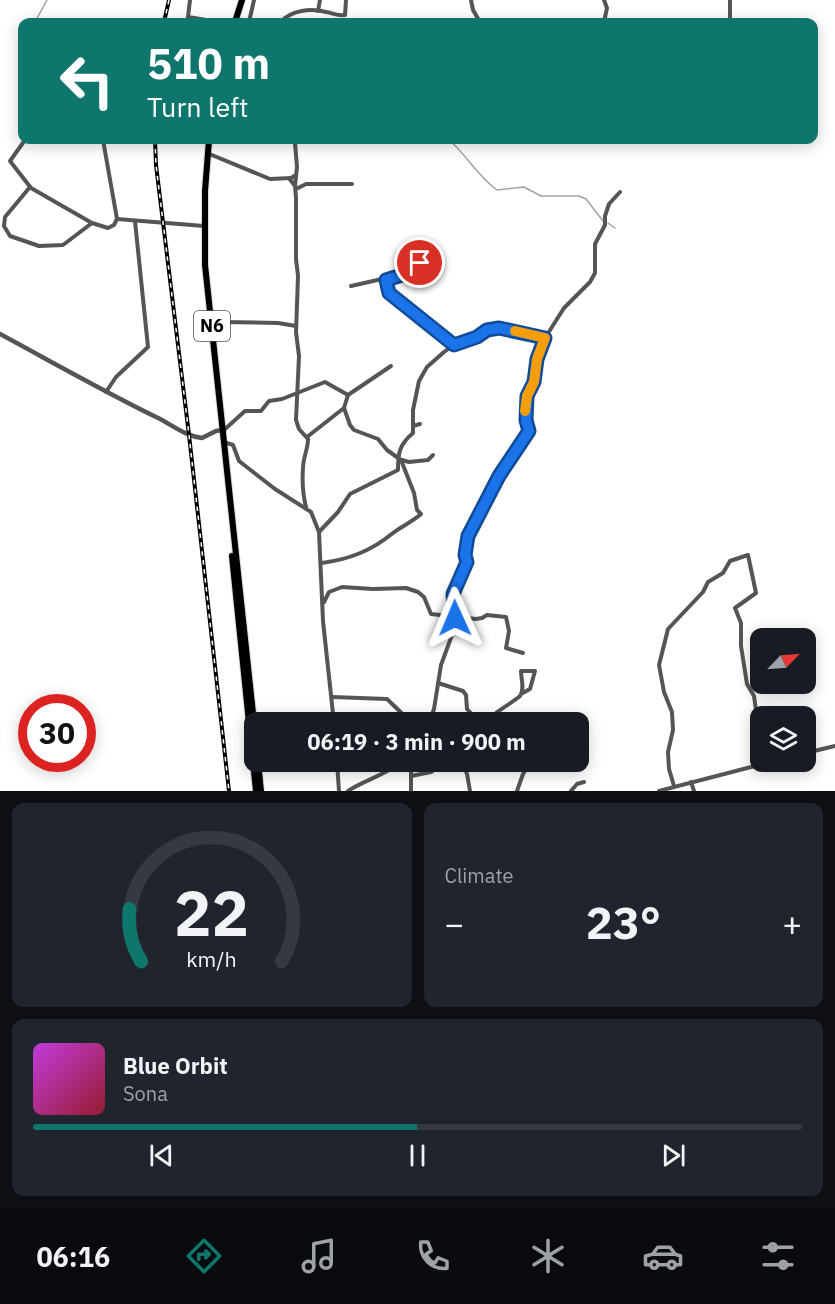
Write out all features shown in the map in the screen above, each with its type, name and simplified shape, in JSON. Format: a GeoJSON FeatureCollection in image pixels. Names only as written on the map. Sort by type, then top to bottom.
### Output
{"type":"FeatureCollection","features":[{"type":"Feature","properties":{"kind":"highway"},"geometry":{"type":"LineString","coordinates":[[236,18],[242,0]]}},
{"type":"Feature","properties":{"kind":"highway","name":"N6"},"geometry":{"type":"LineString","coordinates":[[208,144],[204,226],[205,265],[253,712]]}},
{"type":"Feature","properties":{"kind":"highway","name":"N6"},"geometry":{"type":"LineString","coordinates":[[231,513],[232,571],[256,791]]}},
{"type":"Feature","properties":{"kind":"highway"},"geometry":{"type":"LineString","coordinates":[[259,772],[261,791]]}},
{"type":"Feature","properties":{"kind":"street"},"geometry":{"type":"LineString","coordinates":[[190,0],[188,16],[198,18]]}},
{"type":"Feature","properties":{"kind":"street"},"geometry":{"type":"LineString","coordinates":[[250,18],[254,0]]}},
{"type":"Feature","properties":{"kind":"street"},"geometry":{"type":"LineString","coordinates":[[318,10],[320,0]]}},
{"type":"Feature","properties":{"kind":"street"},"geometry":{"type":"LineString","coordinates":[[286,18],[290,13],[318,10],[345,15],[346,0]]}},
{"type":"Feature","properties":{"kind":"street"},"geometry":{"type":"LineString","coordinates":[[471,0],[478,18]]}},
{"type":"Feature","properties":{"kind":"street"},"geometry":{"type":"LineString","coordinates":[[604,0],[607,8],[605,18]]}},
{"type":"Feature","properties":{"kind":"street"},"geometry":{"type":"LineString","coordinates":[[730,0],[730,18]]}},
{"type":"Feature","properties":{"kind":"street"},"geometry":{"type":"LineString","coordinates":[[22,144],[10,161],[30,187],[92,223],[108,228],[114,225],[117,219],[104,144]]}},
{"type":"Feature","properties":{"kind":"street"},"geometry":{"type":"LineString","coordinates":[[295,144],[298,276],[296,326],[299,356],[296,420],[299,429],[307,437],[308,450],[303,466],[303,497],[306,507]]}},
{"type":"Feature","properties":{"kind":"street"},"geometry":{"type":"LineString","coordinates":[[207,153],[270,179],[289,178],[296,175]]}},
{"type":"Feature","properties":{"kind":"street"},"geometry":{"type":"LineString","coordinates":[[289,178],[295,188]]}},
{"type":"Feature","properties":{"kind":"street"},"geometry":{"type":"LineString","coordinates":[[295,188],[306,184],[352,184]]}},
{"type":"Feature","properties":{"kind":"street"},"geometry":{"type":"LineString","coordinates":[[30,187],[5,217],[4,226],[10,236],[39,246],[63,245],[92,223]]}},
{"type":"Feature","properties":{"kind":"street"},"geometry":{"type":"LineString","coordinates":[[433,712],[441,665],[452,635],[455,616],[453,594],[467,562],[465,555],[468,536],[499,476],[529,431],[526,420],[527,396],[534,382],[537,359],[545,338],[564,308],[590,282],[595,273],[595,244],[605,225],[609,204],[620,192]]}},
{"type":"Feature","properties":{"kind":"street"},"geometry":{"type":"LineString","coordinates":[[117,219],[204,226]]}},
{"type":"Feature","properties":{"kind":"street"},"geometry":{"type":"LineString","coordinates":[[106,392],[116,377],[148,347],[135,221]]}},
{"type":"Feature","properties":{"kind":"street"},"geometry":{"type":"LineString","coordinates":[[351,286],[386,280],[408,273],[420,263],[437,264]]}},
{"type":"Feature","properties":{"kind":"street"},"geometry":{"type":"LineString","coordinates":[[386,280],[389,293],[395,300],[454,345]]}},
{"type":"Feature","properties":{"kind":"street"},"geometry":{"type":"LineString","coordinates":[[212,324],[278,322],[296,326]]}},
{"type":"Feature","properties":{"kind":"street"},"geometry":{"type":"LineString","coordinates":[[319,532],[338,512],[350,494],[398,470],[405,440],[413,433],[415,396],[426,367],[454,345],[477,337],[487,330],[499,328],[545,338]]}},
{"type":"Feature","properties":{"kind":"street"},"geometry":{"type":"LineString","coordinates":[[0,334],[189,435],[202,438],[223,430],[245,411],[261,411],[269,401],[282,399],[325,382],[348,395]]}},
{"type":"Feature","properties":{"kind":"street"},"geometry":{"type":"LineString","coordinates":[[307,437],[344,408],[348,395],[391,366]]}},
{"type":"Feature","properties":{"kind":"street"},"geometry":{"type":"LineString","coordinates":[[344,408],[350,425],[354,429],[378,438],[387,450],[400,458],[409,462],[428,460],[433,455]]}},
{"type":"Feature","properties":{"kind":"street"},"geometry":{"type":"LineString","coordinates":[[413,426],[420,424]]}},
{"type":"Feature","properties":{"kind":"street"},"geometry":{"type":"LineString","coordinates":[[224,442],[232,446],[239,461],[258,477],[311,512],[319,532],[333,712]]}},
{"type":"Feature","properties":{"kind":"street"},"geometry":{"type":"LineString","coordinates":[[321,563],[357,555],[374,548],[421,514],[417,510],[414,493],[400,458]]}},
{"type":"Feature","properties":{"kind":"street"},"geometry":{"type":"LineString","coordinates":[[674,786],[669,769],[668,752],[673,730],[672,712],[664,692],[658,664],[668,628],[703,592],[708,582],[723,573],[730,561],[748,555],[756,593],[735,608],[741,623],[741,646],[747,684],[754,696],[755,706]]}},
{"type":"Feature","properties":{"kind":"street"},"geometry":{"type":"LineString","coordinates":[[323,605],[329,592],[342,587],[373,590],[406,588],[418,592],[423,597],[431,615],[476,619],[487,615],[506,617],[509,631],[506,648],[523,653]]}},
{"type":"Feature","properties":{"kind":"street"},"geometry":{"type":"LineString","coordinates":[[494,712],[506,707],[530,689],[535,671],[521,671],[523,691],[521,694]]}},
{"type":"Feature","properties":{"kind":"street"},"geometry":{"type":"LineString","coordinates":[[438,683],[463,691],[469,712]]}},
{"type":"Feature","properties":{"kind":"street"},"geometry":{"type":"LineString","coordinates":[[332,697],[387,699],[401,712]]}},
{"type":"Feature","properties":{"kind":"street"},"geometry":{"type":"LineString","coordinates":[[816,751],[835,746]]}},
{"type":"Feature","properties":{"kind":"street"},"geometry":{"type":"LineString","coordinates":[[659,791],[750,766]]}},
{"type":"Feature","properties":{"kind":"street"},"geometry":{"type":"LineString","coordinates":[[338,772],[339,791]]}},
{"type":"Feature","properties":{"kind":"street"},"geometry":{"type":"LineString","coordinates":[[348,791],[384,772]]}},
{"type":"Feature","properties":{"kind":"street"},"geometry":{"type":"LineString","coordinates":[[411,772],[411,791]]}},
{"type":"Feature","properties":{"kind":"street"},"geometry":{"type":"LineString","coordinates":[[411,776],[430,772]]}},
{"type":"Feature","properties":{"kind":"street"},"geometry":{"type":"LineString","coordinates":[[466,772],[470,791]]}},
{"type":"Feature","properties":{"kind":"street"},"geometry":{"type":"LineString","coordinates":[[517,791],[524,772]]}},
{"type":"Feature","properties":{"kind":"street"},"geometry":{"type":"LineString","coordinates":[[571,791],[577,784],[584,782]]}},
{"type":"Feature","properties":{"kind":"street"},"geometry":{"type":"LineString","coordinates":[[691,782],[694,791]]}},
{"type":"Feature","properties":{"kind":"waterway"},"geometry":{"type":"LineString","coordinates":[[37,18],[47,0]]}},
{"type":"Feature","properties":{"kind":"waterway"},"geometry":{"type":"LineString","coordinates":[[453,144],[497,190],[524,187],[541,196],[579,196],[586,199],[603,221]]}},
{"type":"Feature","properties":{"kind":"waterway"},"geometry":{"type":"LineString","coordinates":[[608,223],[615,228]]}},
{"type":"Feature","properties":{"kind":"railway"},"geometry":{"type":"LineString","coordinates":[[165,18],[169,0]]}},
{"type":"Feature","properties":{"kind":"railway"},"geometry":{"type":"LineString","coordinates":[[155,144],[229,791]]}},
{"type":"Feature","properties":{"kind":"slow traffic"},"geometry":{"type":"LineString","coordinates":[[515,331],[545,338],[537,359],[534,382],[527,396],[525,411]]}},
{"type":"Feature","properties":{"kind":"route"},"geometry":{"type":"LineString","coordinates":[[420,263],[408,273],[386,280],[389,293],[454,345],[468,338],[477,337],[487,330],[499,328],[545,338],[537,359],[534,382],[527,396],[525,409],[529,431],[499,476],[468,536],[465,555],[467,562],[453,594],[455,618]]}}]}
